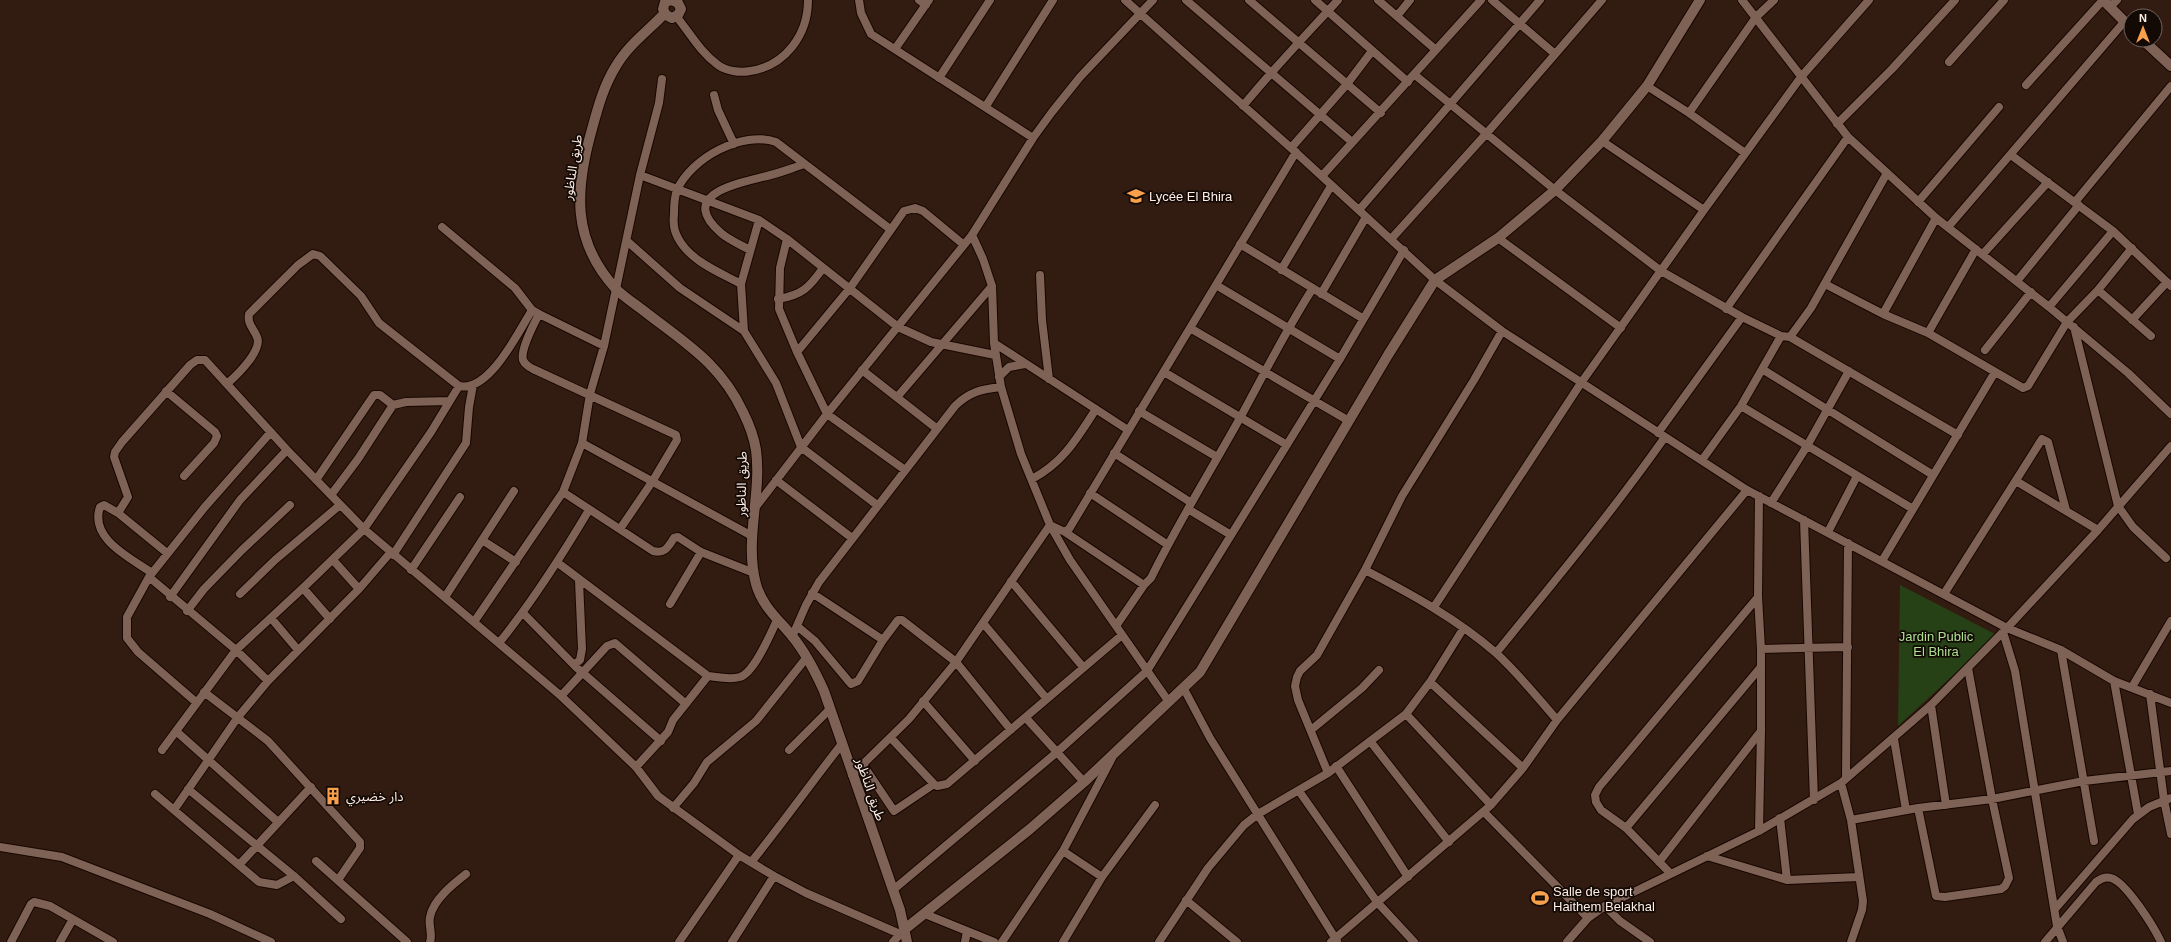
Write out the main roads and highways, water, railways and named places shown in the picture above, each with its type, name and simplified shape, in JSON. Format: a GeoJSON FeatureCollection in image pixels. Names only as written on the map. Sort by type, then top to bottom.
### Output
{"type":"FeatureCollection","features":[{"type":"Feature","properties":{"kind":"place","name":"Lycée El Bhira"},"geometry":{"type":"Point","coordinates":[1136,196]}},
{"type":"Feature","properties":{"kind":"place","name":"دار خضيري"},"geometry":{"type":"Point","coordinates":[333,796]}},
{"type":"Feature","properties":{"kind":"place","name":"Salle de sport Haithem Belakhal"},"geometry":{"type":"Point","coordinates":[1540,898]}},
{"type":"Feature","properties":{"kind":"park label","name":"Jardin Public El Bhira"},"geometry":{"type":"Point","coordinates":[1936,644]}}]}
